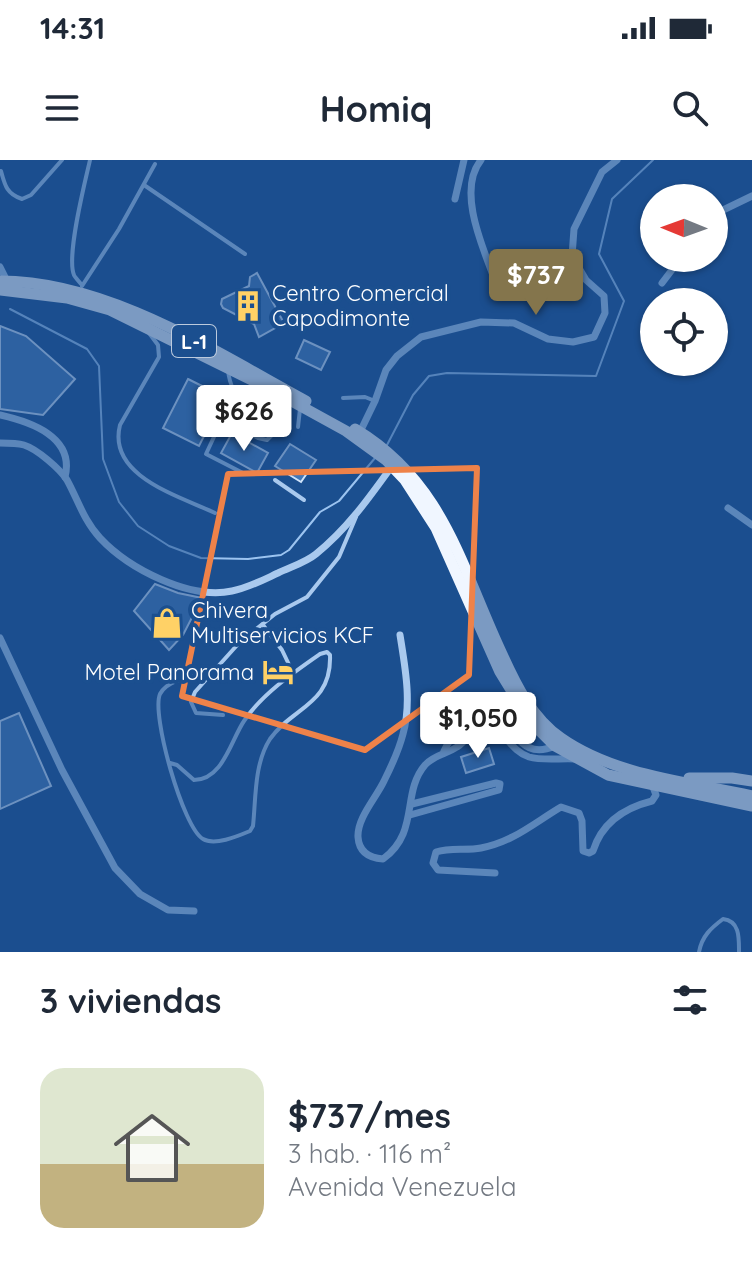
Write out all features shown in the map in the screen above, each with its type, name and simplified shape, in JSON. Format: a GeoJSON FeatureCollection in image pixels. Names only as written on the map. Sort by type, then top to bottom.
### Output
{"type":"FeatureCollection","features":[{"type":"Feature","properties":{"kind":"main road","name":"L-1"},"geometry":{"type":"LineString","coordinates":[[2,284],[86,290],[130,310],[292,403],[371,444]]}},
{"type":"Feature","properties":{"kind":"main road","name":"L-1"},"geometry":{"type":"LineString","coordinates":[[2,284],[110,310],[228,364]]}},
{"type":"Feature","properties":{"kind":"main road","name":"L-1"},"geometry":{"type":"LineString","coordinates":[[292,403],[360,432],[405,480],[436,528],[492,657],[511,692],[530,721],[555,746],[608,775],[752,806]]}},
{"type":"Feature","properties":{"kind":"main road","name":"L-1"},"geometry":{"type":"LineString","coordinates":[[389,460],[408,470],[441,518],[517,686],[542,721],[558,736],[598,758],[752,796]]}},
{"type":"Feature","properties":{"kind":"main road"},"geometry":{"type":"LineString","coordinates":[[666,777],[752,781]]}},
{"type":"Feature","properties":{"kind":"main road"},"geometry":{"type":"LineString","coordinates":[[698,794],[752,814]]}},
{"type":"Feature","properties":{"kind":"street"},"geometry":{"type":"LineString","coordinates":[[455,199],[464,160]]}},
{"type":"Feature","properties":{"kind":"street"},"geometry":{"type":"LineString","coordinates":[[481,160],[474,169],[471,185],[476,228],[496,283]]}},
{"type":"Feature","properties":{"kind":"street"},"geometry":{"type":"LineString","coordinates":[[360,432],[386,370],[397,356],[421,337],[481,322],[514,323],[548,339],[561,341],[573,342],[594,337],[605,313],[604,296],[586,280],[572,256],[574,229],[602,172],[617,160]]}},
{"type":"Feature","properties":{"kind":"street"},"geometry":{"type":"LineString","coordinates":[[728,208],[752,196]]}},
{"type":"Feature","properties":{"kind":"street"},"geometry":{"type":"LineString","coordinates":[[0,267],[2,284]]}},
{"type":"Feature","properties":{"kind":"street"},"geometry":{"type":"LineString","coordinates":[[662,283],[670,272]]}},
{"type":"Feature","properties":{"kind":"street"},"geometry":{"type":"LineString","coordinates":[[0,415],[25,421],[56,439],[65,453],[68,466],[65,477]]}},
{"type":"Feature","properties":{"kind":"street"},"geometry":{"type":"LineString","coordinates":[[0,443],[26,446],[65,477],[85,520],[102,541],[148,573],[193,591],[231,591],[253,585],[315,555],[356,517],[389,460]]}},
{"type":"Feature","properties":{"kind":"street"},"geometry":{"type":"LineString","coordinates":[[728,508],[752,525]]}},
{"type":"Feature","properties":{"kind":"street"},"geometry":{"type":"LineString","coordinates":[[400,635],[407,705],[403,734],[358,834],[360,848],[370,858],[383,859],[393,852],[400,841],[410,815],[414,788],[427,763],[444,751],[457,747],[484,722],[495,726],[518,751],[530,757],[577,760]]}},
{"type":"Feature","properties":{"kind":"street"},"geometry":{"type":"LineString","coordinates":[[0,638],[62,770],[115,868],[140,894],[168,910],[194,911]]}},
{"type":"Feature","properties":{"kind":"street"},"geometry":{"type":"LineString","coordinates":[[444,751],[463,723],[482,714],[505,723],[521,744],[531,750],[555,746]]}},
{"type":"Feature","properties":{"kind":"street"},"geometry":{"type":"LineString","coordinates":[[410,815],[499,790],[500,784],[412,804]]}},
{"type":"Feature","properties":{"kind":"street"},"geometry":{"type":"LineString","coordinates":[[495,873],[438,870],[433,863],[436,852],[478,848],[522,834],[561,807],[579,813],[583,851],[589,853],[593,851],[601,832],[620,814],[629,807],[652,801],[656,795],[653,787]]}},
{"type":"Feature","properties":{"kind":"lane"},"geometry":{"type":"LineString","coordinates":[[1,171],[5,187],[12,196],[22,199],[31,195],[62,160]]}},
{"type":"Feature","properties":{"kind":"lane"},"geometry":{"type":"LineString","coordinates":[[90,160],[72,263],[73,274],[86,290],[155,164]]}},
{"type":"Feature","properties":{"kind":"lane"},"geometry":{"type":"LineString","coordinates":[[144,185],[245,254]]}},
{"type":"Feature","properties":{"kind":"lane"},"geometry":{"type":"LineString","coordinates":[[143,325],[158,345],[159,357],[120,425],[117,435],[123,457],[141,478],[215,513]]}},
{"type":"Feature","properties":{"kind":"lane"},"geometry":{"type":"LineString","coordinates":[[228,364],[234,394],[239,402],[260,413],[272,414],[292,403]]}},
{"type":"Feature","properties":{"kind":"lane"},"geometry":{"type":"LineString","coordinates":[[234,394],[206,454],[243,473]]}},
{"type":"Feature","properties":{"kind":"lane"},"geometry":{"type":"LineString","coordinates":[[343,398],[365,397],[375,401]]}},
{"type":"Feature","properties":{"kind":"lane"},"geometry":{"type":"LineString","coordinates":[[239,402],[235,426],[267,440],[277,430],[292,403]]}},
{"type":"Feature","properties":{"kind":"lane"},"geometry":{"type":"LineString","coordinates":[[292,403],[298,427]]}},
{"type":"Feature","properties":{"kind":"lane"},"geometry":{"type":"LineString","coordinates":[[275,480],[304,500]]}},
{"type":"Feature","properties":{"kind":"lane"},"geometry":{"type":"LineString","coordinates":[[223,715],[201,714],[192,708],[195,692],[239,643],[275,614],[307,597],[339,557],[356,517]]}},
{"type":"Feature","properties":{"kind":"lane"},"geometry":{"type":"LineString","coordinates":[[262,624],[282,650],[293,673]]}},
{"type":"Feature","properties":{"kind":"lane"},"geometry":{"type":"LineString","coordinates":[[170,763],[177,765],[194,780],[208,776],[229,751],[253,709],[293,673],[320,654],[327,652],[330,655],[322,692],[271,738],[264,751],[250,831],[213,842],[197,834],[184,809],[170,763],[160,725],[160,694],[165,687],[176,681],[210,673]]}},
{"type":"Feature","properties":{"kind":"lane"},"geometry":{"type":"LineString","coordinates":[[699,952],[709,930],[723,919],[736,925],[740,936],[739,952]]}},
{"type":"Feature","properties":{"kind":"highlighted area"},"geometry":{"type":"Polygon","coordinates":[[[477,468],[469,675],[365,750],[182,696],[228,474],[477,468]]]}},
{"type":"Feature","properties":{"kind":"building","name":"Centro Comercial Capodimonte"},"geometry":{"type":"Polygon","coordinates":[[[257,273],[284,323],[259,337],[254,324],[221,304],[222,299],[249,286],[250,277],[257,273]]]}},
{"type":"Feature","properties":{"kind":"building"},"geometry":{"type":"Polygon","coordinates":[[[0,326],[26,336],[75,379],[43,415],[0,409],[0,326]]]}},
{"type":"Feature","properties":{"kind":"building"},"geometry":{"type":"Polygon","coordinates":[[[304,340],[330,352],[321,370],[296,358],[304,340]]]}},
{"type":"Feature","properties":{"kind":"building"},"geometry":{"type":"Polygon","coordinates":[[[188,379],[224,397],[199,446],[163,428],[188,379]]]}},
{"type":"Feature","properties":{"kind":"building"},"geometry":{"type":"Polygon","coordinates":[[[232,433],[268,453],[257,473],[221,453],[232,433]]]}},
{"type":"Feature","properties":{"kind":"building"},"geometry":{"type":"Polygon","coordinates":[[[290,444],[316,460],[301,482],[275,466],[290,444]]]}},
{"type":"Feature","properties":{"kind":"building","name":"Chivera Multiservicios KCF"},"geometry":{"type":"Polygon","coordinates":[[[155,584],[202,598],[183,635],[169,650],[134,611],[155,584]]]}},
{"type":"Feature","properties":{"kind":"building"},"geometry":{"type":"Polygon","coordinates":[[[19,713],[51,786],[0,809],[0,721],[19,713]]]}},
{"type":"Feature","properties":{"kind":"building"},"geometry":{"type":"Polygon","coordinates":[[[489,748],[494,764],[466,773],[461,757],[489,748]]]}},
{"type":"Feature","properties":{"kind":"waterway"},"geometry":{"type":"LineString","coordinates":[[387,445],[413,395],[429,376],[447,373],[596,376],[624,301],[599,254],[612,199],[653,160]]}},
{"type":"Feature","properties":{"kind":"waterway"},"geometry":{"type":"LineString","coordinates":[[10,309],[87,349],[99,366],[103,459],[119,502],[138,526],[169,546],[201,558],[248,559],[281,555],[289,550],[320,512],[339,501],[375,458]]}},
{"type":"Feature","properties":{"kind":"place","name":"Centro Comercial Capodimonte"},"geometry":{"type":"Point","coordinates":[248,306]}},
{"type":"Feature","properties":{"kind":"place","name":"Chivera Multiservicios KCF"},"geometry":{"type":"Point","coordinates":[167,623]}},
{"type":"Feature","properties":{"kind":"place","name":"Motel Panorama"},"geometry":{"type":"Point","coordinates":[278,672]}}]}
